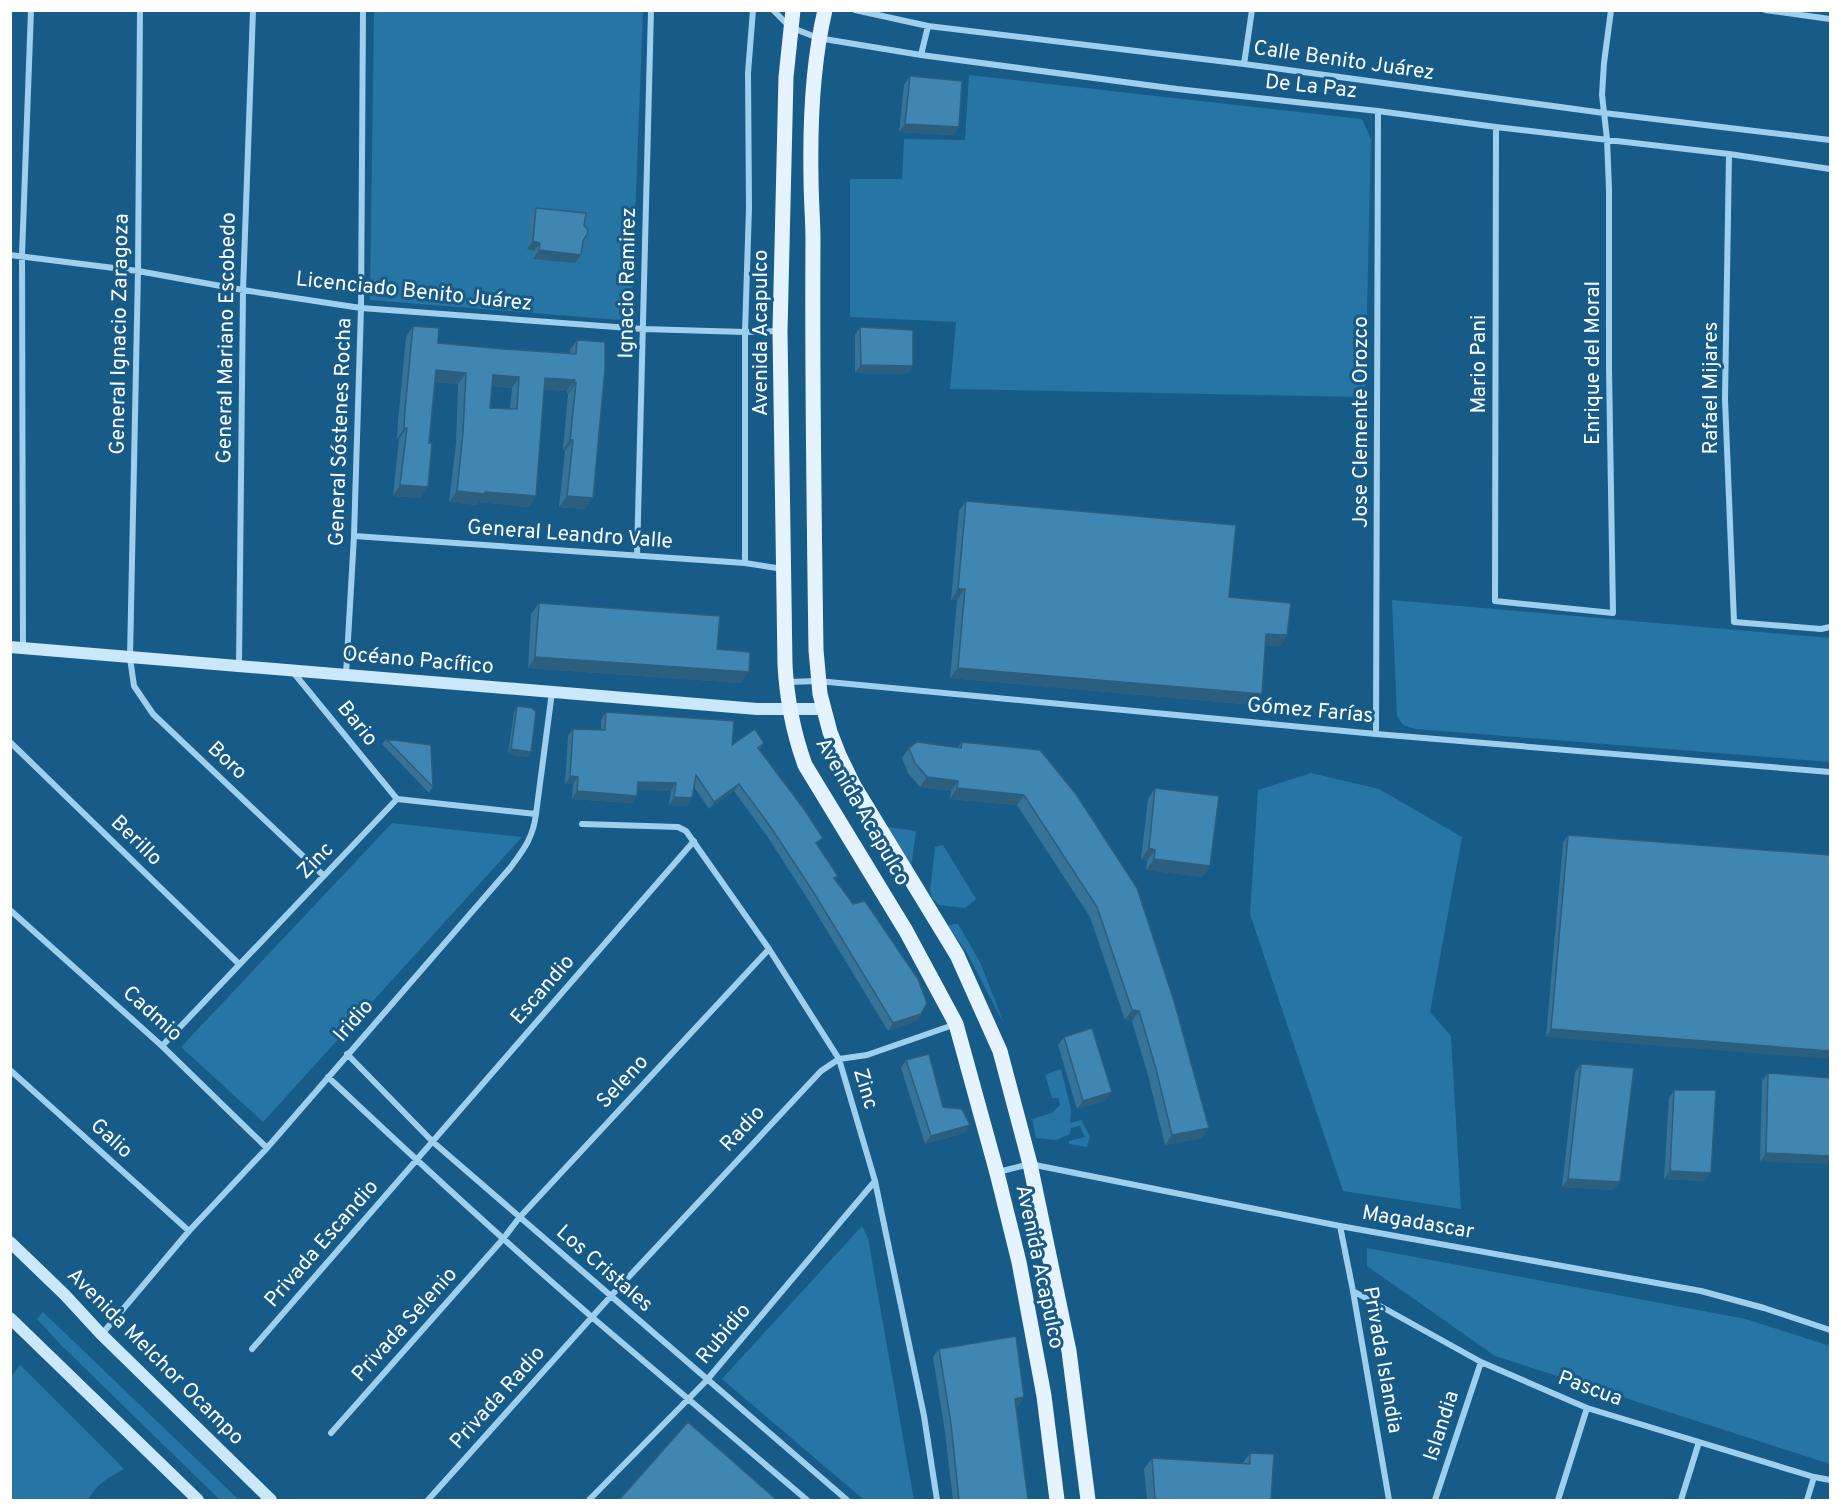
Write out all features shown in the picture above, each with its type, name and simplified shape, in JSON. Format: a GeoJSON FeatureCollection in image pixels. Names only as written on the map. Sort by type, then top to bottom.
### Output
{"type":"FeatureCollection","features":[{"type":"Feature","properties":{"kind":"main road","name":"Avenida Acapulco"},"geometry":{"type":"LineString","coordinates":[[793,10],[785,123],[780,331],[783,569],[786,682],[790,710],[796,739],[805,765],[906,931],[956,1024],[997,1173],[1035,1341],[1057,1500]]}},
{"type":"Feature","properties":{"kind":"main road","name":"Avenida Acapulco"},"geometry":{"type":"LineString","coordinates":[[825,10],[818,38],[812,99],[811,178],[818,681],[830,732],[854,786],[957,955],[1000,1051],[1030,1164],[1069,1352],[1088,1500]]}},
{"type":"Feature","properties":{"kind":"street"},"geometry":{"type":"LineString","coordinates":[[17,647],[22,255],[31,10]]}},
{"type":"Feature","properties":{"kind":"street","name":"General Ignacio Zaragoza"},"geometry":{"type":"LineString","coordinates":[[130,658],[138,271],[140,10]]}},
{"type":"Feature","properties":{"kind":"street","name":"General Mariano Escobedo"},"geometry":{"type":"LineString","coordinates":[[239,666],[243,290],[254,10]]}},
{"type":"Feature","properties":{"kind":"street","name":"General Sóstenes Rocha"},"geometry":{"type":"LineString","coordinates":[[346,674],[354,536],[361,308],[363,10]]}},
{"type":"Feature","properties":{"kind":"street","name":"Ignacio Ramirez"},"geometry":{"type":"LineString","coordinates":[[637,556],[651,10]]}},
{"type":"Feature","properties":{"kind":"street"},"geometry":{"type":"LineString","coordinates":[[745,563],[745,332],[749,208],[748,73],[753,10]]}},
{"type":"Feature","properties":{"kind":"street"},"geometry":{"type":"LineString","coordinates":[[773,10],[790,27]]}},
{"type":"Feature","properties":{"kind":"street","name":"Calle Benito Juárez"},"geometry":{"type":"LineString","coordinates":[[855,10],[928,26],[1244,64],[1604,113],[1830,140]]}},
{"type":"Feature","properties":{"kind":"street"},"geometry":{"type":"LineString","coordinates":[[1244,64],[1252,10]]}},
{"type":"Feature","properties":{"kind":"street","name":"Enrique del Moral"},"geometry":{"type":"LineString","coordinates":[[1611,10],[1602,94],[1609,189],[1613,613]]}},
{"type":"Feature","properties":{"kind":"street"},"geometry":{"type":"LineString","coordinates":[[1765,10],[1830,19]]}},
{"type":"Feature","properties":{"kind":"street"},"geometry":{"type":"LineString","coordinates":[[921,55],[928,26]]}},
{"type":"Feature","properties":{"kind":"street","name":"De La Paz"},"geometry":{"type":"LineString","coordinates":[[790,27],[818,38],[921,55],[1178,89],[1729,154],[1830,169]]}},
{"type":"Feature","properties":{"kind":"street","name":"Jose Clemente Orozco"},"geometry":{"type":"LineString","coordinates":[[1376,734],[1378,111]]}},
{"type":"Feature","properties":{"kind":"street","name":"Mario Pani"},"geometry":{"type":"LineString","coordinates":[[1496,127],[1495,601],[1613,613]]}},
{"type":"Feature","properties":{"kind":"street","name":"Rafael Mijares"},"geometry":{"type":"LineString","coordinates":[[1729,154],[1725,399],[1734,622],[1821,629],[1830,627]]}},
{"type":"Feature","properties":{"kind":"street","name":"Licenciado Benito Juárez"},"geometry":{"type":"LineString","coordinates":[[10,255],[138,271],[361,308],[643,329],[780,331]]}},
{"type":"Feature","properties":{"kind":"street","name":"General Leandro Valle"},"geometry":{"type":"LineString","coordinates":[[354,536],[745,563],[783,569]]}},
{"type":"Feature","properties":{"kind":"street","name":"Océano Pacífico"},"geometry":{"type":"LineString","coordinates":[[17,647],[757,709],[823,709]]}},
{"type":"Feature","properties":{"kind":"street","name":"Boro"},"geometry":{"type":"LineString","coordinates":[[130,658],[134,686],[153,714],[324,876]]}},
{"type":"Feature","properties":{"kind":"street","name":"Bario"},"geometry":{"type":"LineString","coordinates":[[291,670],[397,800]]}},
{"type":"Feature","properties":{"kind":"street","name":"Gómez Farías"},"geometry":{"type":"LineString","coordinates":[[786,682],[818,681],[1376,734],[1830,772]]}},
{"type":"Feature","properties":{"kind":"street","name":"Iridio"},"geometry":{"type":"LineString","coordinates":[[101,1335],[189,1231],[267,1148],[510,868],[528,844],[534,830],[552,692]]}},
{"type":"Feature","properties":{"kind":"street","name":"Berillo"},"geometry":{"type":"LineString","coordinates":[[10,742],[239,964]]}},
{"type":"Feature","properties":{"kind":"street"},"geometry":{"type":"LineString","coordinates":[[397,800],[536,814]]}},
{"type":"Feature","properties":{"kind":"street","name":"Zinc"},"geometry":{"type":"LineString","coordinates":[[162,1046],[397,800]]}},
{"type":"Feature","properties":{"kind":"street","name":"Zinc"},"geometry":{"type":"LineString","coordinates":[[582,824],[678,827],[686,831],[770,949],[839,1059],[875,1181],[924,1416],[937,1500]]}},
{"type":"Feature","properties":{"kind":"street","name":"Escandio"},"geometry":{"type":"LineString","coordinates":[[417,1161],[694,841]]}},
{"type":"Feature","properties":{"kind":"street","name":"Cadmio"},"geometry":{"type":"LineString","coordinates":[[10,910],[162,1046],[267,1148]]}},
{"type":"Feature","properties":{"kind":"street","name":"Seleno"},"geometry":{"type":"LineString","coordinates":[[503,1239],[519,1218],[770,949]]}},
{"type":"Feature","properties":{"kind":"street","name":"Radio"},"geometry":{"type":"LineString","coordinates":[[593,1317],[821,1071],[839,1059],[867,1055],[956,1024]]}},
{"type":"Feature","properties":{"kind":"street","name":"Los Cristales"},"geometry":{"type":"LineString","coordinates":[[347,1054],[433,1142],[846,1500]]}},
{"type":"Feature","properties":{"kind":"street","name":"Galio"},"geometry":{"type":"LineString","coordinates":[[10,1070],[189,1231]]}},
{"type":"Feature","properties":{"kind":"street","name":"Los Cristales"},"geometry":{"type":"LineString","coordinates":[[328,1077],[503,1239],[807,1500]]}},
{"type":"Feature","properties":{"kind":"street","name":"Privada Escandio"},"geometry":{"type":"LineString","coordinates":[[252,1349],[417,1161]]}},
{"type":"Feature","properties":{"kind":"street","name":"Magadascar"},"geometry":{"type":"LineString","coordinates":[[997,1173],[1030,1164],[1340,1226],[1701,1291],[1764,1308],[1830,1330]]}},
{"type":"Feature","properties":{"kind":"street","name":"Rubidio"},"geometry":{"type":"LineString","coordinates":[[589,1500],[706,1381],[875,1181]]}},
{"type":"Feature","properties":{"kind":"street","name":"Privada Islandia"},"geometry":{"type":"LineString","coordinates":[[1340,1226],[1389,1500]]}},
{"type":"Feature","properties":{"kind":"street","name":"Privada Selenio"},"geometry":{"type":"LineString","coordinates":[[331,1433],[503,1239]]}},
{"type":"Feature","properties":{"kind":"street","name":"Avenida Melchor Ocampo"},"geometry":{"type":"LineString","coordinates":[[10,1242],[65,1295],[101,1335],[271,1500]]}},
{"type":"Feature","properties":{"kind":"street","name":"Pascua"},"geometry":{"type":"LineString","coordinates":[[1353,1291],[1481,1362],[1587,1408],[1830,1480]]}},
{"type":"Feature","properties":{"kind":"street"},"geometry":{"type":"LineString","coordinates":[[10,1317],[198,1500]]}},
{"type":"Feature","properties":{"kind":"street","name":"Privada Radio"},"geometry":{"type":"LineString","coordinates":[[428,1500],[593,1317]]}},
{"type":"Feature","properties":{"kind":"street","name":"Islandia"},"geometry":{"type":"LineString","coordinates":[[1435,1500],[1481,1362]]}},
{"type":"Feature","properties":{"kind":"street"},"geometry":{"type":"LineString","coordinates":[[1558,1500],[1587,1408]]}},
{"type":"Feature","properties":{"kind":"street"},"geometry":{"type":"LineString","coordinates":[[1681,1500],[1699,1442]]}},
{"type":"Feature","properties":{"kind":"street"},"geometry":{"type":"LineString","coordinates":[[1807,1500],[1814,1477]]}},
{"type":"Feature","properties":{"kind":"shaded area"},"geometry":{"type":"Polygon","coordinates":[[[374,11],[643,11],[631,321],[370,300],[374,11]]]}},
{"type":"Feature","properties":{"kind":"shaded area"},"geometry":{"type":"Polygon","coordinates":[[[969,75],[1362,119],[1371,139],[1365,397],[950,389],[956,322],[850,317],[850,179],[902,179],[904,139],[965,140],[969,75]]]}},
{"type":"Feature","properties":{"kind":"shaded area"},"geometry":{"type":"Polygon","coordinates":[[[1392,600],[1830,638],[1830,762],[1416,729],[1403,725],[1397,716],[1392,600]]]}},
{"type":"Feature","properties":{"kind":"shaded area"},"geometry":{"type":"Polygon","coordinates":[[[1311,773],[1379,789],[1462,837],[1430,1012],[1451,1036],[1461,1209],[1343,1191],[1250,914],[1258,790],[1311,773]]]}},
{"type":"Feature","properties":{"kind":"shaded area"},"geometry":{"type":"Polygon","coordinates":[[[392,823],[522,837],[263,1122],[181,1047],[392,823]]]}},
{"type":"Feature","properties":{"kind":"shaded area"},"geometry":{"type":"Polygon","coordinates":[[[881,826],[916,831],[911,868],[881,826]]]}},
{"type":"Feature","properties":{"kind":"shaded area"},"geometry":{"type":"Polygon","coordinates":[[[943,845],[976,899],[965,908],[939,905],[932,898],[930,891],[935,847],[943,845]]]}},
{"type":"Feature","properties":{"kind":"shaded area"},"geometry":{"type":"Polygon","coordinates":[[[958,924],[980,962],[1004,1024],[967,953],[948,926],[958,924]]]}},
{"type":"Feature","properties":{"kind":"shaded area"},"geometry":{"type":"Polygon","coordinates":[[[1061,1069],[1071,1110],[1070,1123],[1081,1120],[1090,1136],[1087,1147],[1069,1144],[1069,1141],[1085,1137],[1080,1126],[1071,1128],[1070,1134],[1056,1140],[1036,1138],[1032,1119],[1052,1113],[1060,1105],[1058,1098],[1052,1098],[1045,1075],[1061,1069]]]}},
{"type":"Feature","properties":{"kind":"shaded area"},"geometry":{"type":"Polygon","coordinates":[[[862,1226],[868,1238],[914,1500],[864,1500],[722,1379],[862,1226]]]}},
{"type":"Feature","properties":{"kind":"shaded area"},"geometry":{"type":"Polygon","coordinates":[[[1367,1248],[1746,1319],[1830,1346],[1830,1464],[1495,1356],[1367,1266],[1367,1248]]]}},
{"type":"Feature","properties":{"kind":"shaded area"},"geometry":{"type":"Polygon","coordinates":[[[43,1312],[239,1500],[220,1500],[61,1345],[37,1319],[43,1312]]]}},
{"type":"Feature","properties":{"kind":"shaded area"},"geometry":{"type":"Polygon","coordinates":[[[20,1365],[124,1469],[99,1486],[88,1500],[11,1500],[11,1377],[20,1365]]]}},
{"type":"Feature","properties":{"kind":"building"},"geometry":{"type":"Polygon","coordinates":[[[910,76],[962,81],[959,127],[905,124],[910,76]]]}},
{"type":"Feature","properties":{"kind":"building"},"geometry":{"type":"Polygon","coordinates":[[[536,208],[586,213],[584,226],[588,229],[581,255],[539,250],[540,243],[533,241],[536,208]]]}},
{"type":"Feature","properties":{"kind":"building"},"geometry":{"type":"Polygon","coordinates":[[[413,326],[439,328],[438,343],[503,349],[576,354],[577,340],[605,342],[605,369],[593,498],[567,496],[573,440],[570,440],[575,380],[545,378],[536,496],[457,491],[466,373],[436,370],[429,443],[432,443],[428,487],[400,485],[407,428],[404,428],[413,326]],[[493,375],[490,408],[517,409],[519,377],[493,375]]]}},
{"type":"Feature","properties":{"kind":"building"},"geometry":{"type":"Polygon","coordinates":[[[860,327],[913,330],[913,366],[861,365],[860,327]]]}},
{"type":"Feature","properties":{"kind":"building"},"geometry":{"type":"Polygon","coordinates":[[[966,501],[1236,525],[1229,597],[1291,603],[1287,635],[1266,634],[1262,694],[958,668],[965,589],[958,589],[966,501]]]}},
{"type":"Feature","properties":{"kind":"building"},"geometry":{"type":"Polygon","coordinates":[[[539,603],[720,616],[717,649],[750,652],[749,672],[535,657],[539,603]]]}},
{"type":"Feature","properties":{"kind":"building"},"geometry":{"type":"Polygon","coordinates":[[[517,706],[532,708],[536,712],[531,752],[511,749],[517,706]]]}},
{"type":"Feature","properties":{"kind":"building"},"geometry":{"type":"Polygon","coordinates":[[[606,712],[734,721],[732,745],[755,729],[764,743],[758,748],[823,838],[816,843],[838,876],[834,878],[853,904],[865,901],[918,979],[927,1003],[921,1014],[893,1023],[814,893],[739,784],[714,802],[696,775],[692,798],[674,797],[676,783],[638,782],[637,796],[577,791],[578,777],[570,776],[573,729],[605,730],[606,712]]]}},
{"type":"Feature","properties":{"kind":"building"},"geometry":{"type":"Polygon","coordinates":[[[386,739],[431,745],[433,787],[386,739]]]}},
{"type":"Feature","properties":{"kind":"building"},"geometry":{"type":"Polygon","coordinates":[[[917,742],[961,748],[962,742],[1040,750],[1076,794],[1137,888],[1174,1001],[1209,1128],[1172,1135],[1139,1011],[1132,1010],[1097,907],[1024,795],[957,788],[958,781],[927,777],[915,763],[909,748],[917,742]]]}},
{"type":"Feature","properties":{"kind":"building"},"geometry":{"type":"Polygon","coordinates":[[[1155,788],[1219,796],[1210,866],[1154,859],[1155,850],[1149,848],[1155,788]]]}},
{"type":"Feature","properties":{"kind":"building"},"geometry":{"type":"Polygon","coordinates":[[[1568,835],[1830,855],[1830,1051],[1551,1029],[1568,835]]]}},
{"type":"Feature","properties":{"kind":"building"},"geometry":{"type":"Polygon","coordinates":[[[1092,1028],[1112,1092],[1083,1101],[1064,1037],[1092,1028]]]}},
{"type":"Feature","properties":{"kind":"building"},"geometry":{"type":"Polygon","coordinates":[[[929,1054],[943,1107],[962,1109],[970,1125],[931,1136],[906,1060],[929,1054]]]}},
{"type":"Feature","properties":{"kind":"building"},"geometry":{"type":"Polygon","coordinates":[[[1581,1064],[1634,1068],[1620,1182],[1568,1179],[1581,1064]]]}},
{"type":"Feature","properties":{"kind":"building"},"geometry":{"type":"Polygon","coordinates":[[[1768,1073],[1830,1078],[1830,1156],[1766,1153],[1768,1073]]]}},
{"type":"Feature","properties":{"kind":"building"},"geometry":{"type":"Polygon","coordinates":[[[1674,1090],[1716,1090],[1711,1173],[1670,1171],[1674,1090]]]}},
{"type":"Feature","properties":{"kind":"building"},"geometry":{"type":"Polygon","coordinates":[[[1016,1336],[1024,1397],[1015,1399],[1028,1500],[959,1500],[951,1424],[939,1349],[1016,1336]]]}},
{"type":"Feature","properties":{"kind":"building"},"geometry":{"type":"Polygon","coordinates":[[[688,1422],[777,1500],[619,1500],[688,1422]]]}},
{"type":"Feature","properties":{"kind":"building"},"geometry":{"type":"Polygon","coordinates":[[[1250,1453],[1274,1454],[1271,1500],[1155,1500],[1152,1458],[1250,1464],[1250,1453]]]}}]}
